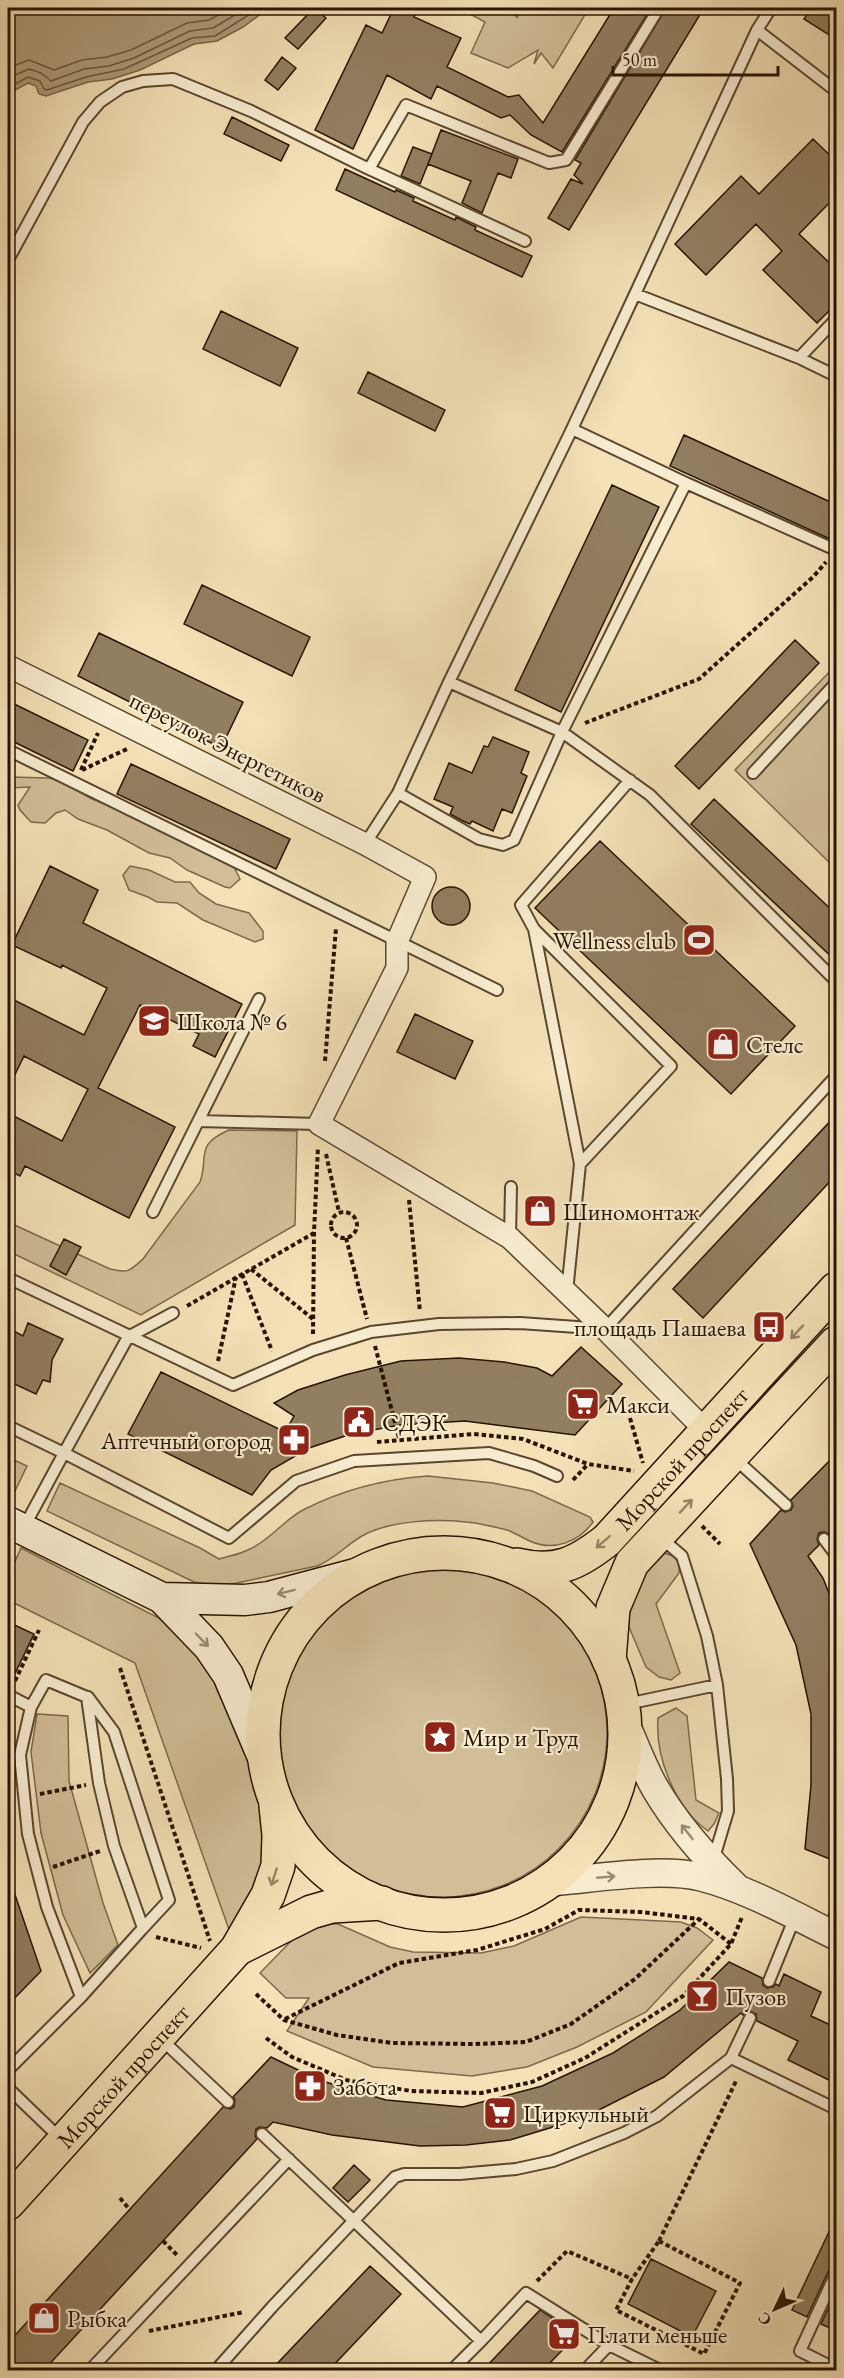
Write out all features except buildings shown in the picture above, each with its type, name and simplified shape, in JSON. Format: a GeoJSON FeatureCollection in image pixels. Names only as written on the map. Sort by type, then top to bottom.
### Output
{"type":"FeatureCollection","features":[{"type":"Feature","properties":{"kind":"main road","name":"Морской проспект"},"geometry":{"type":"LineString","coordinates":[[498,1561],[535,1569],[552,1569],[582,1558],[614,1532],[837,1289]]}},
{"type":"Feature","properties":{"kind":"main road","name":"Морской проспект"},"geometry":{"type":"LineString","coordinates":[[609,1659],[613,1608],[632,1563],[837,1343]]}},
{"type":"Feature","properties":{"kind":"main road"},"geometry":{"type":"LineString","coordinates":[[706,1431],[732,1456]]}},
{"type":"Feature","properties":{"kind":"main road"},"geometry":{"type":"LineString","coordinates":[[15,1526],[162,1598],[209,1647],[228,1675],[265,1762],[275,1798],[279,1835],[278,1866],[268,1895],[226,1950]]}},
{"type":"Feature","properties":{"kind":"main road"},"geometry":{"type":"LineString","coordinates":[[162,1598],[245,1600],[269,1597],[363,1572],[392,1561],[427,1554],[467,1554],[498,1561],[532,1576],[558,1593],[591,1628],[615,1673],[623,1712],[622,1769],[606,1815],[582,1851],[548,1882],[523,1897],[494,1908],[463,1914],[424,1913],[382,1903],[361,1894],[329,1873],[315,1860],[287,1823],[275,1798]]}},
{"type":"Feature","properties":{"kind":"main road"},"geometry":{"type":"LineString","coordinates":[[265,1762],[263,1736],[265,1711],[272,1679],[282,1654],[311,1611],[335,1590],[363,1572]]}},
{"type":"Feature","properties":{"kind":"main road"},"geometry":{"type":"LineString","coordinates":[[226,1950],[288,1926],[310,1912],[332,1906],[382,1903]]}},
{"type":"Feature","properties":{"kind":"main road","name":"Морской проспект"},"geometry":{"type":"LineString","coordinates":[[8,2203],[158,2036],[226,1950]]}},
{"type":"Feature","properties":{"kind":"street","name":"переулок Энергетиков"},"geometry":{"type":"LineString","coordinates":[[8,666],[364,844],[424,877],[398,942]]}},
{"type":"Feature","properties":{"kind":"street"},"geometry":{"type":"LineString","coordinates":[[398,942],[397,968],[319,1124],[510,1238],[605,1329],[706,1431]]}},
{"type":"Feature","properties":{"kind":"street"},"geometry":{"type":"LineString","coordinates":[[623,1712],[655,1788],[712,1864],[741,1891]]}},
{"type":"Feature","properties":{"kind":"street"},"geometry":{"type":"LineString","coordinates":[[548,1882],[674,1873],[700,1877],[741,1891],[795,1916],[834,1927]]}},
{"type":"Feature","properties":{"kind":"lane"},"geometry":{"type":"LineString","coordinates":[[369,170],[406,105],[549,163],[566,160],[659,8]]}},
{"type":"Feature","properties":{"kind":"lane"},"geometry":{"type":"LineString","coordinates":[[364,844],[398,793],[449,682],[572,429],[757,30],[771,8]]}},
{"type":"Feature","properties":{"kind":"lane"},"geometry":{"type":"LineString","coordinates":[[757,30],[837,91]]}},
{"type":"Feature","properties":{"kind":"lane"},"geometry":{"type":"LineString","coordinates":[[8,260],[83,122],[100,102],[122,87],[143,81],[173,79],[210,93],[369,170],[525,241]]}},
{"type":"Feature","properties":{"kind":"lane"},"geometry":{"type":"LineString","coordinates":[[635,294],[798,358],[837,376]]}},
{"type":"Feature","properties":{"kind":"lane"},"geometry":{"type":"LineString","coordinates":[[798,358],[837,319]]}},
{"type":"Feature","properties":{"kind":"lane"},"geometry":{"type":"LineString","coordinates":[[572,429],[837,550]]}},
{"type":"Feature","properties":{"kind":"lane"},"geometry":{"type":"LineString","coordinates":[[398,793],[479,839],[503,845],[514,840],[562,732],[686,483]]}},
{"type":"Feature","properties":{"kind":"lane"},"geometry":{"type":"LineString","coordinates":[[449,682],[562,732],[650,795],[837,981]]}},
{"type":"Feature","properties":{"kind":"lane"},"geometry":{"type":"LineString","coordinates":[[753,773],[837,683]]}},
{"type":"Feature","properties":{"kind":"lane"},"geometry":{"type":"LineString","coordinates":[[8,750],[497,990]]}},
{"type":"Feature","properties":{"kind":"lane"},"geometry":{"type":"LineString","coordinates":[[580,1164],[671,1066],[534,929],[521,905],[630,780]]}},
{"type":"Feature","properties":{"kind":"lane"},"geometry":{"type":"LineString","coordinates":[[534,929],[580,1164],[567,1293]]}},
{"type":"Feature","properties":{"kind":"lane"},"geometry":{"type":"LineString","coordinates":[[153,1212],[259,999]]}},
{"type":"Feature","properties":{"kind":"lane"},"geometry":{"type":"LineString","coordinates":[[8,1278],[233,1385],[313,1350],[371,1332],[421,1326],[520,1323],[605,1329],[837,1076]]}},
{"type":"Feature","properties":{"kind":"lane"},"geometry":{"type":"LineString","coordinates":[[200,1120],[319,1124]]}},
{"type":"Feature","properties":{"kind":"lane"},"geometry":{"type":"LineString","coordinates":[[510,1238],[511,1187]]}},
{"type":"Feature","properties":{"kind":"lane"},"geometry":{"type":"LineString","coordinates":[[15,1526],[64,1453],[128,1337],[173,1313]]}},
{"type":"Feature","properties":{"kind":"lane"},"geometry":{"type":"LineString","coordinates":[[8,1426],[229,1538],[296,1481],[354,1461],[489,1453],[534,1466],[557,1476]]}},
{"type":"Feature","properties":{"kind":"lane"},"geometry":{"type":"LineString","coordinates":[[732,1456],[786,1505]]}},
{"type":"Feature","properties":{"kind":"lane"},"geometry":{"type":"LineString","coordinates":[[658,1535],[682,1556],[707,1636],[717,1685],[728,1811],[712,1864]]}},
{"type":"Feature","properties":{"kind":"lane"},"geometry":{"type":"LineString","coordinates":[[824,1539],[837,1555]]}},
{"type":"Feature","properties":{"kind":"lane"},"geometry":{"type":"LineString","coordinates":[[8,2070],[147,1932],[169,1900],[114,1732],[87,1696],[46,1680],[31,1707],[20,1755],[28,1834],[47,1907],[81,1997]]}},
{"type":"Feature","properties":{"kind":"lane"},"geometry":{"type":"LineString","coordinates":[[623,1712],[717,1685]]}},
{"type":"Feature","properties":{"kind":"lane"},"geometry":{"type":"LineString","coordinates":[[8,1695],[31,1707]]}},
{"type":"Feature","properties":{"kind":"lane"},"geometry":{"type":"LineString","coordinates":[[87,1696],[99,1783],[114,1846],[147,1932]]}},
{"type":"Feature","properties":{"kind":"lane"},"geometry":{"type":"LineString","coordinates":[[768,1981],[795,1916]]}},
{"type":"Feature","properties":{"kind":"lane"},"geometry":{"type":"LineString","coordinates":[[216,2370],[395,2177],[404,2174],[459,2174],[516,2169],[553,2161],[624,2133],[657,2116],[731,2058],[750,2018]]}},
{"type":"Feature","properties":{"kind":"lane"},"geometry":{"type":"LineString","coordinates":[[158,2036],[228,2102]]}},
{"type":"Feature","properties":{"kind":"lane"},"geometry":{"type":"LineString","coordinates":[[731,2058],[837,2109]]}},
{"type":"Feature","properties":{"kind":"lane"},"geometry":{"type":"LineString","coordinates":[[8,2088],[64,2142]]}},
{"type":"Feature","properties":{"kind":"lane"},"geometry":{"type":"LineString","coordinates":[[262,2134],[481,2341]]}},
{"type":"Feature","properties":{"kind":"lane"},"geometry":{"type":"LineString","coordinates":[[90,2370],[289,2159]]}},
{"type":"Feature","properties":{"kind":"lane"},"geometry":{"type":"LineString","coordinates":[[837,2273],[800,2351],[837,2369]]}},
{"type":"Feature","properties":{"kind":"lane"},"geometry":{"type":"LineString","coordinates":[[452,2370],[526,2293],[609,2345],[660,2370]]}},
{"type":"Feature","properties":{"kind":"lane"},"geometry":{"type":"LineString","coordinates":[[585,2370],[609,2345]]}},
{"type":"Feature","properties":{"kind":"path"},"geometry":{"type":"LineString","coordinates":[[562,732],[699,679],[814,576],[837,550]]}},
{"type":"Feature","properties":{"kind":"path"},"geometry":{"type":"LineString","coordinates":[[80,770],[100,730]]}},
{"type":"Feature","properties":{"kind":"path"},"geometry":{"type":"LineString","coordinates":[[64,778],[152,738]]}},
{"type":"Feature","properties":{"kind":"path"},"geometry":{"type":"LineString","coordinates":[[324,1065],[338,912]]}},
{"type":"Feature","properties":{"kind":"path"},"geometry":{"type":"LineString","coordinates":[[319,1124],[339,1212]]}},
{"type":"Feature","properties":{"kind":"path"},"geometry":{"type":"LineString","coordinates":[[313,1350],[314,1233],[319,1124]]}},
{"type":"Feature","properties":{"kind":"path"},"geometry":{"type":"LineString","coordinates":[[406,1176],[421,1326]]}},
{"type":"Feature","properties":{"kind":"path"},"geometry":{"type":"LineString","coordinates":[[339,1212],[348,1212],[357,1221],[357,1230],[350,1237],[341,1238],[332,1230],[333,1218],[339,1212]]}},
{"type":"Feature","properties":{"kind":"path"},"geometry":{"type":"LineString","coordinates":[[173,1313],[314,1233]]}},
{"type":"Feature","properties":{"kind":"path"},"geometry":{"type":"LineString","coordinates":[[251,1269],[314,1319]]}},
{"type":"Feature","properties":{"kind":"path"},"geometry":{"type":"LineString","coordinates":[[242,1274],[278,1365]]}},
{"type":"Feature","properties":{"kind":"path"},"geometry":{"type":"LineString","coordinates":[[214,1376],[236,1278]]}},
{"type":"Feature","properties":{"kind":"path"},"geometry":{"type":"LineString","coordinates":[[630,1418],[646,1473]]}},
{"type":"Feature","properties":{"kind":"path"},"geometry":{"type":"LineString","coordinates":[[376,1442],[474,1434],[523,1439],[588,1464],[634,1471]]}},
{"type":"Feature","properties":{"kind":"path"},"geometry":{"type":"LineString","coordinates":[[572,1480],[588,1464]]}},
{"type":"Feature","properties":{"kind":"path"},"geometry":{"type":"LineString","coordinates":[[696,1520],[720,1544]]}},
{"type":"Feature","properties":{"kind":"path"},"geometry":{"type":"LineString","coordinates":[[8,1695],[39,1630]]}},
{"type":"Feature","properties":{"kind":"path"},"geometry":{"type":"LineString","coordinates":[[120,1668],[226,1950]]}},
{"type":"Feature","properties":{"kind":"path"},"geometry":{"type":"LineString","coordinates":[[24,1797],[99,1783]]}},
{"type":"Feature","properties":{"kind":"path"},"geometry":{"type":"LineString","coordinates":[[38,1872],[114,1846]]}},
{"type":"Feature","properties":{"kind":"path"},"geometry":{"type":"LineString","coordinates":[[284,2020],[399,1963],[477,1950],[545,1929],[579,1910],[641,1912],[699,1919],[731,1944]]}},
{"type":"Feature","properties":{"kind":"path"},"geometry":{"type":"LineString","coordinates":[[266,2038],[292,2057],[346,2080],[411,2091],[481,2093],[532,2082],[585,2058],[684,1996],[731,1944],[742,1917]]}},
{"type":"Feature","properties":{"kind":"path"},"geometry":{"type":"LineString","coordinates":[[256,1994],[284,2020],[337,2035],[392,2043],[526,2042],[571,2024],[590,2012],[635,1979],[699,1919]]}},
{"type":"Feature","properties":{"kind":"path"},"geometry":{"type":"LineString","coordinates":[[147,1932],[203,1948]]}},
{"type":"Feature","properties":{"kind":"path"},"geometry":{"type":"LineString","coordinates":[[658,2241],[740,2283],[704,2354],[616,2310],[632,2279],[658,2241],[744,2064]]}},
{"type":"Feature","properties":{"kind":"path"},"geometry":{"type":"LineString","coordinates":[[120,2198],[130,2210]]}},
{"type":"Feature","properties":{"kind":"path"},"geometry":{"type":"LineString","coordinates":[[526,2293],[567,2251],[632,2279]]}},
{"type":"Feature","properties":{"kind":"path"},"geometry":{"type":"LineString","coordinates":[[122,2337],[272,2307]]}},
{"type":"Feature","properties":{"kind":"shaded area"},"geometry":{"type":"Polygon","coordinates":[[[459,8],[507,8],[518,18],[513,8],[589,8],[553,68],[541,53],[534,64],[538,50],[508,68],[471,53],[485,22],[459,8]]]}},
{"type":"Feature","properties":{"kind":"shaded area"},"geometry":{"type":"Polygon","coordinates":[[[836,665],[836,869],[735,770],[836,665]]]}},
{"type":"Feature","properties":{"kind":"shaded area"},"geometry":{"type":"Polygon","coordinates":[[[8,777],[59,780],[92,799],[143,819],[190,846],[227,860],[234,867],[240,879],[230,888],[225,887],[187,870],[170,858],[149,853],[107,830],[78,819],[65,810],[56,813],[45,823],[31,822],[18,805],[30,787],[8,788],[8,777]]]}},
{"type":"Feature","properties":{"kind":"shaded area"},"geometry":{"type":"Polygon","coordinates":[[[130,866],[149,870],[175,882],[190,882],[199,893],[216,904],[249,913],[263,931],[263,939],[255,942],[203,920],[177,903],[157,902],[129,890],[123,875],[130,866]]]}},
{"type":"Feature","properties":{"kind":"shaded area"},"geometry":{"type":"Polygon","coordinates":[[[229,1130],[297,1131],[295,1225],[141,1315],[8,1251],[8,1222],[110,1269],[125,1271],[131,1269],[143,1259],[200,1182],[207,1146],[229,1130]]]}},
{"type":"Feature","properties":{"kind":"shaded area"},"geometry":{"type":"Polygon","coordinates":[[[8,1457],[27,1466],[15,1491],[8,1488],[8,1457]]]}},
{"type":"Feature","properties":{"kind":"shaded area"},"geometry":{"type":"Polygon","coordinates":[[[428,1476],[493,1483],[532,1491],[590,1517],[593,1522],[581,1535],[557,1545],[540,1545],[507,1530],[476,1523],[441,1521],[399,1524],[362,1536],[317,1566],[217,1586],[194,1582],[47,1511],[60,1483],[219,1559],[257,1545],[296,1514],[348,1491],[395,1480],[428,1476]]]}},
{"type":"Feature","properties":{"kind":"shaded area"},"geometry":{"type":"Polygon","coordinates":[[[21,1548],[159,1618],[199,1655],[216,1679],[253,1760],[265,1806],[267,1863],[233,1941],[135,1663],[8,1600],[8,1577],[21,1548]]]}},
{"type":"Feature","properties":{"kind":"shaded area"},"geometry":{"type":"Polygon","coordinates":[[[664,1553],[673,1556],[679,1563],[679,1573],[656,1604],[680,1673],[671,1680],[659,1677],[646,1667],[626,1617],[633,1575],[664,1553]]]}},
{"type":"Feature","properties":{"kind":"shaded area"},"geometry":{"type":"Polygon","coordinates":[[[426,1567],[458,1567],[490,1574],[520,1586],[547,1604],[570,1627],[595,1669],[604,1700],[607,1732],[604,1764],[588,1810],[570,1837],[547,1860],[520,1878],[490,1890],[458,1897],[426,1897],[394,1890],[364,1878],[337,1860],[314,1837],[296,1810],[284,1780],[277,1748],[277,1716],[284,1684],[296,1654],[314,1627],[337,1604],[364,1586],[394,1574],[426,1567]]]}},
{"type":"Feature","properties":{"kind":"shaded area"},"geometry":{"type":"Polygon","coordinates":[[[676,1708],[687,1716],[696,1800],[719,1813],[708,1831],[686,1809],[664,1765],[660,1749],[658,1718],[676,1708]]]}},
{"type":"Feature","properties":{"kind":"shaded area"},"geometry":{"type":"Polygon","coordinates":[[[37,1714],[68,1716],[69,1781],[103,1903],[118,1945],[90,1973],[63,1915],[41,1833],[31,1752],[37,1714]]]}},
{"type":"Feature","properties":{"kind":"shaded area"},"geometry":{"type":"Polygon","coordinates":[[[581,1917],[681,1922],[697,1928],[713,1940],[646,2012],[577,2047],[527,2067],[472,2076],[373,2067],[287,2031],[309,1998],[286,1998],[260,1973],[293,1939],[319,1923],[338,1924],[390,1947],[413,1952],[481,1953],[514,1946],[581,1917]]]}},
{"type":"Feature","properties":{"kind":"water"},"geometry":{"type":"Polygon","coordinates":[[[8,8],[269,8],[243,27],[217,41],[194,44],[140,70],[112,79],[88,82],[46,96],[39,94],[36,86],[28,83],[8,94],[8,8]]]}},
{"type":"Feature","properties":{"kind":"place","name":"Wellness club"},"geometry":{"type":"Point","coordinates":[699,940]}},
{"type":"Feature","properties":{"kind":"place","name":"Школа № 6"},"geometry":{"type":"Point","coordinates":[154,1021]}},
{"type":"Feature","properties":{"kind":"place","name":"Стелс"},"geometry":{"type":"Point","coordinates":[723,1044]}},
{"type":"Feature","properties":{"kind":"place","name":"Шиномонтаж"},"geometry":{"type":"Point","coordinates":[540,1211]}},
{"type":"Feature","properties":{"kind":"place","name":"площадь Пашаева"},"geometry":{"type":"Point","coordinates":[769,1327]}},
{"type":"Feature","properties":{"kind":"place","name":"Макси"},"geometry":{"type":"Point","coordinates":[583,1404]}},
{"type":"Feature","properties":{"kind":"place","name":"СДЭК"},"geometry":{"type":"Point","coordinates":[359,1422]}},
{"type":"Feature","properties":{"kind":"place","name":"Аптечный огород"},"geometry":{"type":"Point","coordinates":[294,1440]}},
{"type":"Feature","properties":{"kind":"place","name":"Мир и Труд"},"geometry":{"type":"Point","coordinates":[440,1737]}},
{"type":"Feature","properties":{"kind":"place","name":"Пузов"},"geometry":{"type":"Point","coordinates":[702,1996]}},
{"type":"Feature","properties":{"kind":"place","name":"Забота"},"geometry":{"type":"Point","coordinates":[310,2086]}},
{"type":"Feature","properties":{"kind":"place","name":"Циркульный"},"geometry":{"type":"Point","coordinates":[500,2113]}},
{"type":"Feature","properties":{"kind":"place","name":"Рыбка"},"geometry":{"type":"Point","coordinates":[44,2318]}},
{"type":"Feature","properties":{"kind":"place","name":"Плати меньше"},"geometry":{"type":"Point","coordinates":[564,2334]}}]}
